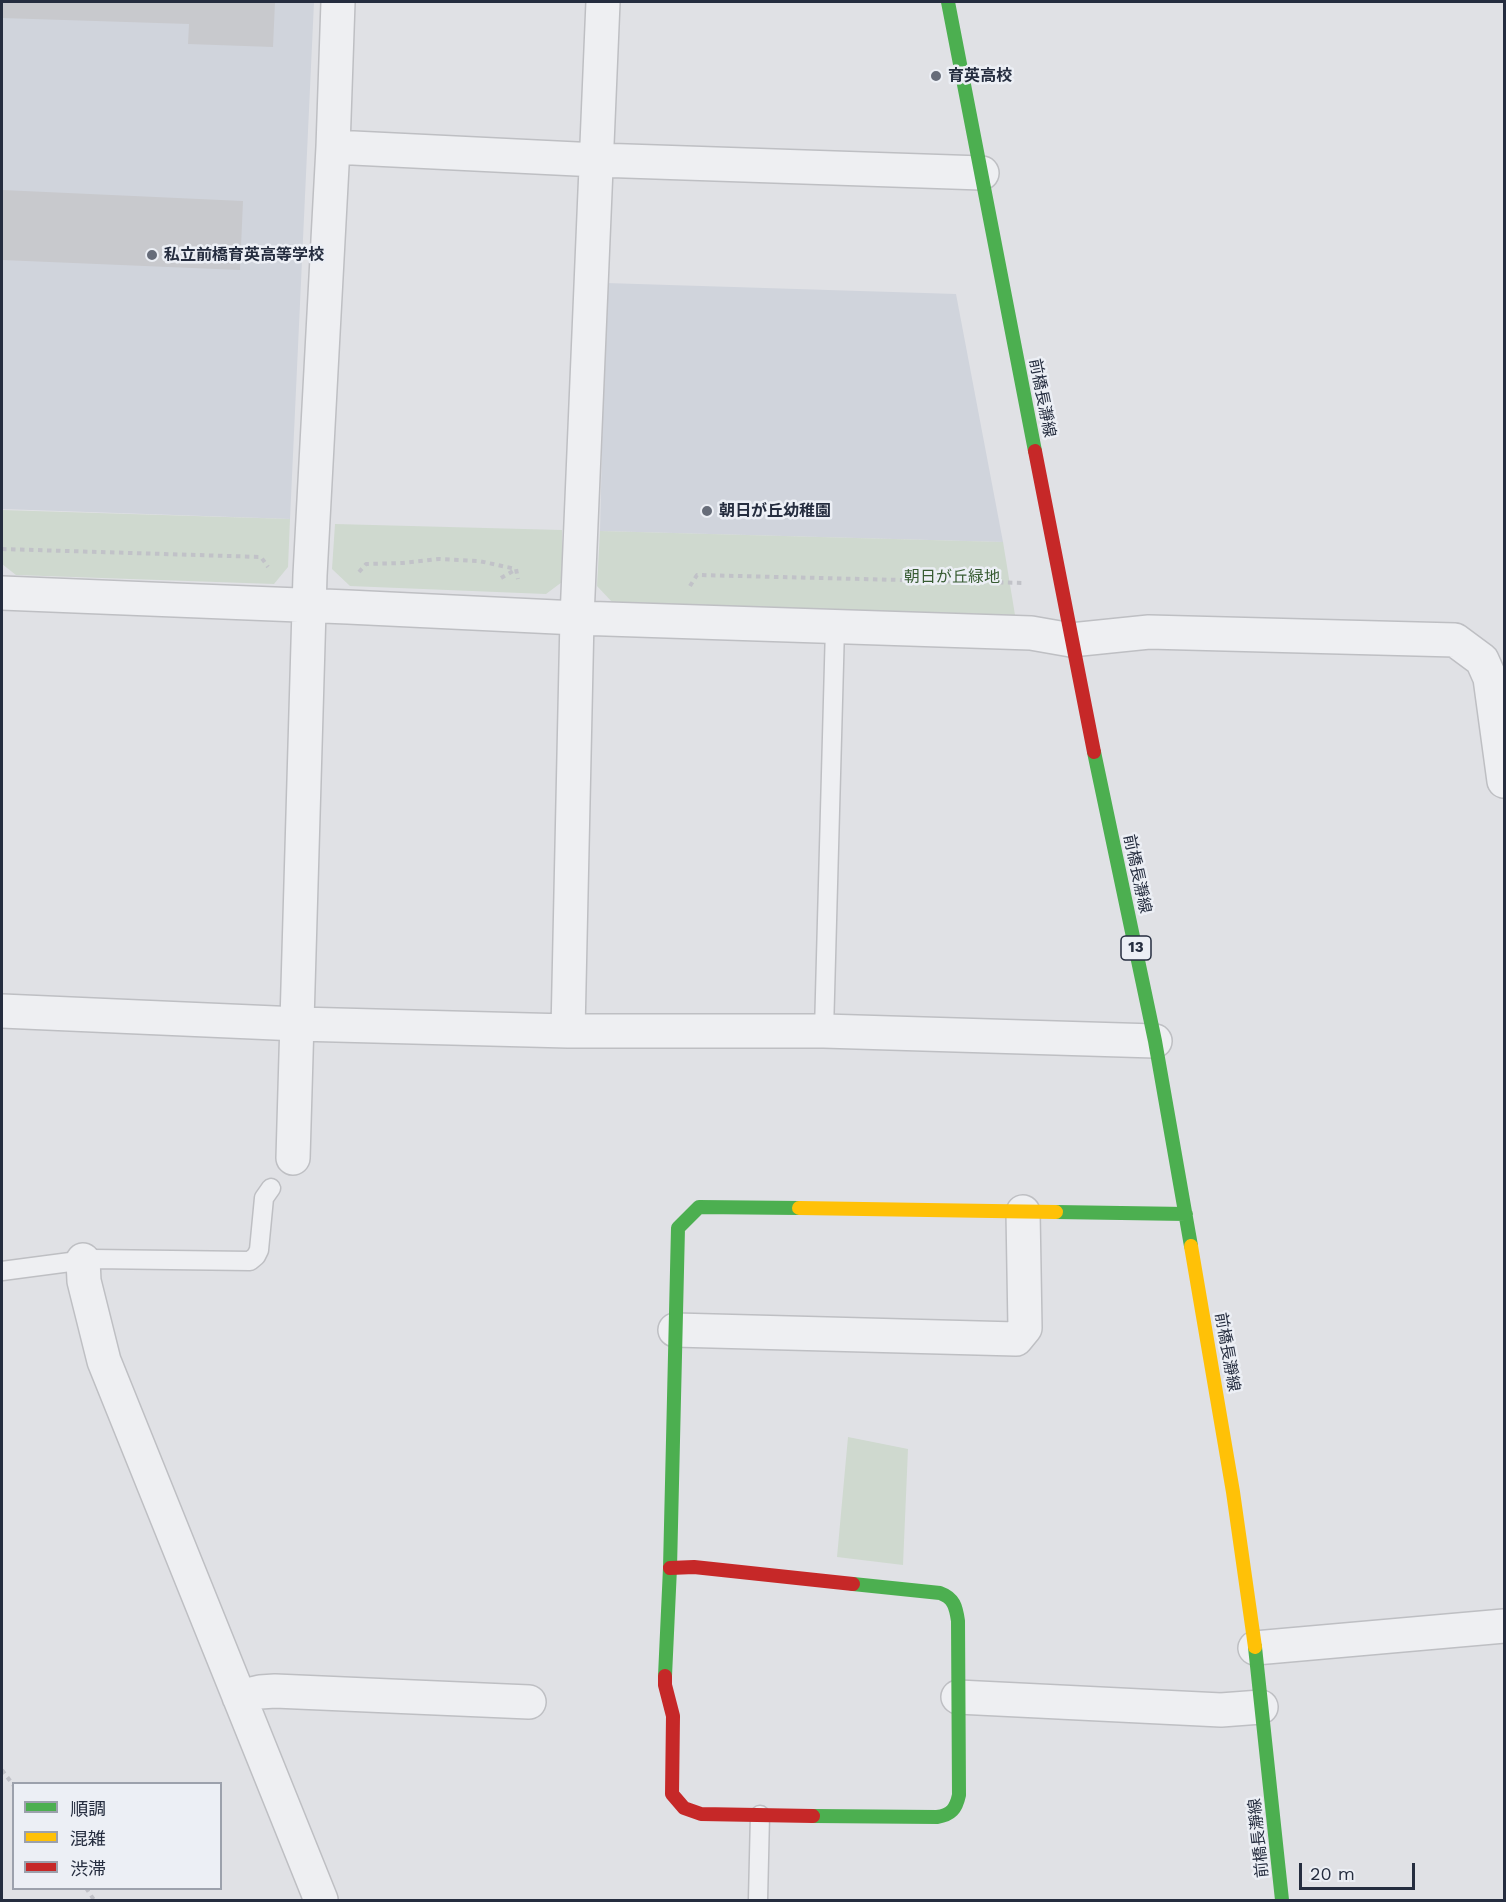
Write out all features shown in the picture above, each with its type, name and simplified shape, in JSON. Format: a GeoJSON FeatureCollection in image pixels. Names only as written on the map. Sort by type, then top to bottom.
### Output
{"type":"FeatureCollection","features":[{"type":"Feature","properties":{"kind":"main road","name":"前橋長瀞線"},"geometry":{"type":"LineString","coordinates":[[948,2],[1071,640],[1155,1041],[1186,1214],[1233,1492],[1255,1648],[1282,1900]]}},
{"type":"Feature","properties":{"kind":"main road"},"geometry":{"type":"LineString","coordinates":[[670,1568],[694,1567],[945,1594],[953,1600],[957,1609],[959,1795],[957,1807],[951,1814],[931,1818],[688,1812],[677,1804],[672,1794],[673,1716],[665,1685],[665,1674],[670,1568],[678,1228],[699,1206],[1186,1214]]}},
{"type":"Feature","properties":{"kind":"street"},"geometry":{"type":"LineString","coordinates":[[293,1158],[309,607],[333,147],[338,2]]}},
{"type":"Feature","properties":{"kind":"street"},"geometry":{"type":"LineString","coordinates":[[568,1031],[577,618],[603,2]]}},
{"type":"Feature","properties":{"kind":"street"},"geometry":{"type":"LineString","coordinates":[[333,147],[597,160],[982,173]]}},
{"type":"Feature","properties":{"kind":"street"},"geometry":{"type":"LineString","coordinates":[[2,593],[577,618],[1031,633],[1071,640],[1149,632],[1455,640],[1482,660],[1490,678],[1504,781]]}},
{"type":"Feature","properties":{"kind":"street"},"geometry":{"type":"LineString","coordinates":[[2,1011],[568,1031],[824,1031],[1155,1041]]}},
{"type":"Feature","properties":{"kind":"street"},"geometry":{"type":"LineString","coordinates":[[675,1330],[1016,1339],[1025,1328],[1023,1212]]}},
{"type":"Feature","properties":{"kind":"street"},"geometry":{"type":"LineString","coordinates":[[83,1260],[84,1281],[104,1361],[321,1900]]}},
{"type":"Feature","properties":{"kind":"street"},"geometry":{"type":"LineString","coordinates":[[1255,1648],[1504,1626]]}},
{"type":"Feature","properties":{"kind":"street"},"geometry":{"type":"LineString","coordinates":[[239,1697],[275,1691],[529,1701]]}},
{"type":"Feature","properties":{"kind":"street"},"geometry":{"type":"LineString","coordinates":[[958,1697],[1221,1710],[1261,1707]]}},
{"type":"Feature","properties":{"kind":"lane"},"geometry":{"type":"LineString","coordinates":[[824,1031],[835,627]]}},
{"type":"Feature","properties":{"kind":"lane"},"geometry":{"type":"LineString","coordinates":[[2,1271],[83,1260],[250,1260],[259,1250],[264,1198],[271,1188]]}},
{"type":"Feature","properties":{"kind":"lane"},"geometry":{"type":"LineString","coordinates":[[758,1900],[760,1815]]}},
{"type":"Feature","properties":{"kind":"path"},"geometry":{"type":"LineString","coordinates":[[2,549],[261,557],[273,574]]}},
{"type":"Feature","properties":{"kind":"path"},"geometry":{"type":"LineString","coordinates":[[354,573],[360,571],[366,564],[439,559],[479,561],[516,569],[520,587]]}},
{"type":"Feature","properties":{"kind":"path"},"geometry":{"type":"LineString","coordinates":[[686,592],[697,575],[1027,584]]}},
{"type":"Feature","properties":{"kind":"path"},"geometry":{"type":"LineString","coordinates":[[2,1770],[12,1783]]}},
{"type":"Feature","properties":{"kind":"shaded area","name":"私立前橋育英高等学校"},"geometry":{"type":"Polygon","coordinates":[[[2,2],[314,2],[290,519],[2,509],[2,2]]]}},
{"type":"Feature","properties":{"kind":"shaded area"},"geometry":{"type":"Polygon","coordinates":[[[606,283],[956,294],[1003,542],[600,531],[606,283]]]}},
{"type":"Feature","properties":{"kind":"green space"},"geometry":{"type":"Polygon","coordinates":[[[2,510],[290,519],[288,567],[274,584],[16,575],[2,564],[2,510]]]}},
{"type":"Feature","properties":{"kind":"green space"},"geometry":{"type":"Polygon","coordinates":[[[335,524],[562,530],[562,582],[546,594],[350,586],[332,569],[335,524]]]}},
{"type":"Feature","properties":{"kind":"green space","name":"朝日が丘緑地"},"geometry":{"type":"Polygon","coordinates":[[[600,531],[1003,542],[1015,615],[613,603],[597,586],[600,531]]]}},
{"type":"Feature","properties":{"kind":"green space"},"geometry":{"type":"Polygon","coordinates":[[[848,1437],[908,1449],[903,1565],[837,1557],[848,1437]]]}},
{"type":"Feature","properties":{"kind":"building"},"geometry":{"type":"Polygon","coordinates":[[[2,2],[275,2],[273,47],[188,44],[189,24],[2,18],[2,2]]]}},
{"type":"Feature","properties":{"kind":"building"},"geometry":{"type":"Polygon","coordinates":[[[2,190],[243,201],[240,270],[2,260],[2,190]]]}},
{"type":"Feature","properties":{"kind":"traffic: fast"},"geometry":{"type":"LineString","coordinates":[[948,2],[1035,451]]}},
{"type":"Feature","properties":{"kind":"traffic: fast"},"geometry":{"type":"LineString","coordinates":[[1094,752],[1155,1041],[1191,1246]]}},
{"type":"Feature","properties":{"kind":"traffic: fast"},"geometry":{"type":"LineString","coordinates":[[665,1676],[670,1568],[678,1228],[699,1207],[799,1208]]}},
{"type":"Feature","properties":{"kind":"traffic: fast"},"geometry":{"type":"LineString","coordinates":[[1056,1212],[1186,1214]]}},
{"type":"Feature","properties":{"kind":"traffic: fast"},"geometry":{"type":"LineString","coordinates":[[813,1816],[937,1817],[946,1815],[952,1810],[959,1795],[958,1621],[954,1604],[940,1593],[853,1584]]}},
{"type":"Feature","properties":{"kind":"traffic: fast"},"geometry":{"type":"LineString","coordinates":[[1255,1647],[1282,1900]]}},
{"type":"Feature","properties":{"kind":"traffic: slow"},"geometry":{"type":"LineString","coordinates":[[799,1208],[1056,1212]]}},
{"type":"Feature","properties":{"kind":"traffic: slow"},"geometry":{"type":"LineString","coordinates":[[1191,1246],[1233,1492],[1255,1647]]}},
{"type":"Feature","properties":{"kind":"traffic: jam"},"geometry":{"type":"LineString","coordinates":[[1035,451],[1094,752]]}},
{"type":"Feature","properties":{"kind":"traffic: jam"},"geometry":{"type":"LineString","coordinates":[[670,1568],[694,1567],[853,1584]]}},
{"type":"Feature","properties":{"kind":"traffic: jam"},"geometry":{"type":"LineString","coordinates":[[665,1676],[673,1716],[672,1794],[684,1808],[701,1814],[813,1816]]}},
{"type":"Feature","properties":{"kind":"place","name":"育英高校"},"geometry":{"type":"Point","coordinates":[936,76]}},
{"type":"Feature","properties":{"kind":"place","name":"私立前橋育英高等学校"},"geometry":{"type":"Point","coordinates":[152,255]}},
{"type":"Feature","properties":{"kind":"place","name":"朝日が丘幼稚園"},"geometry":{"type":"Point","coordinates":[707,511]}}]}
